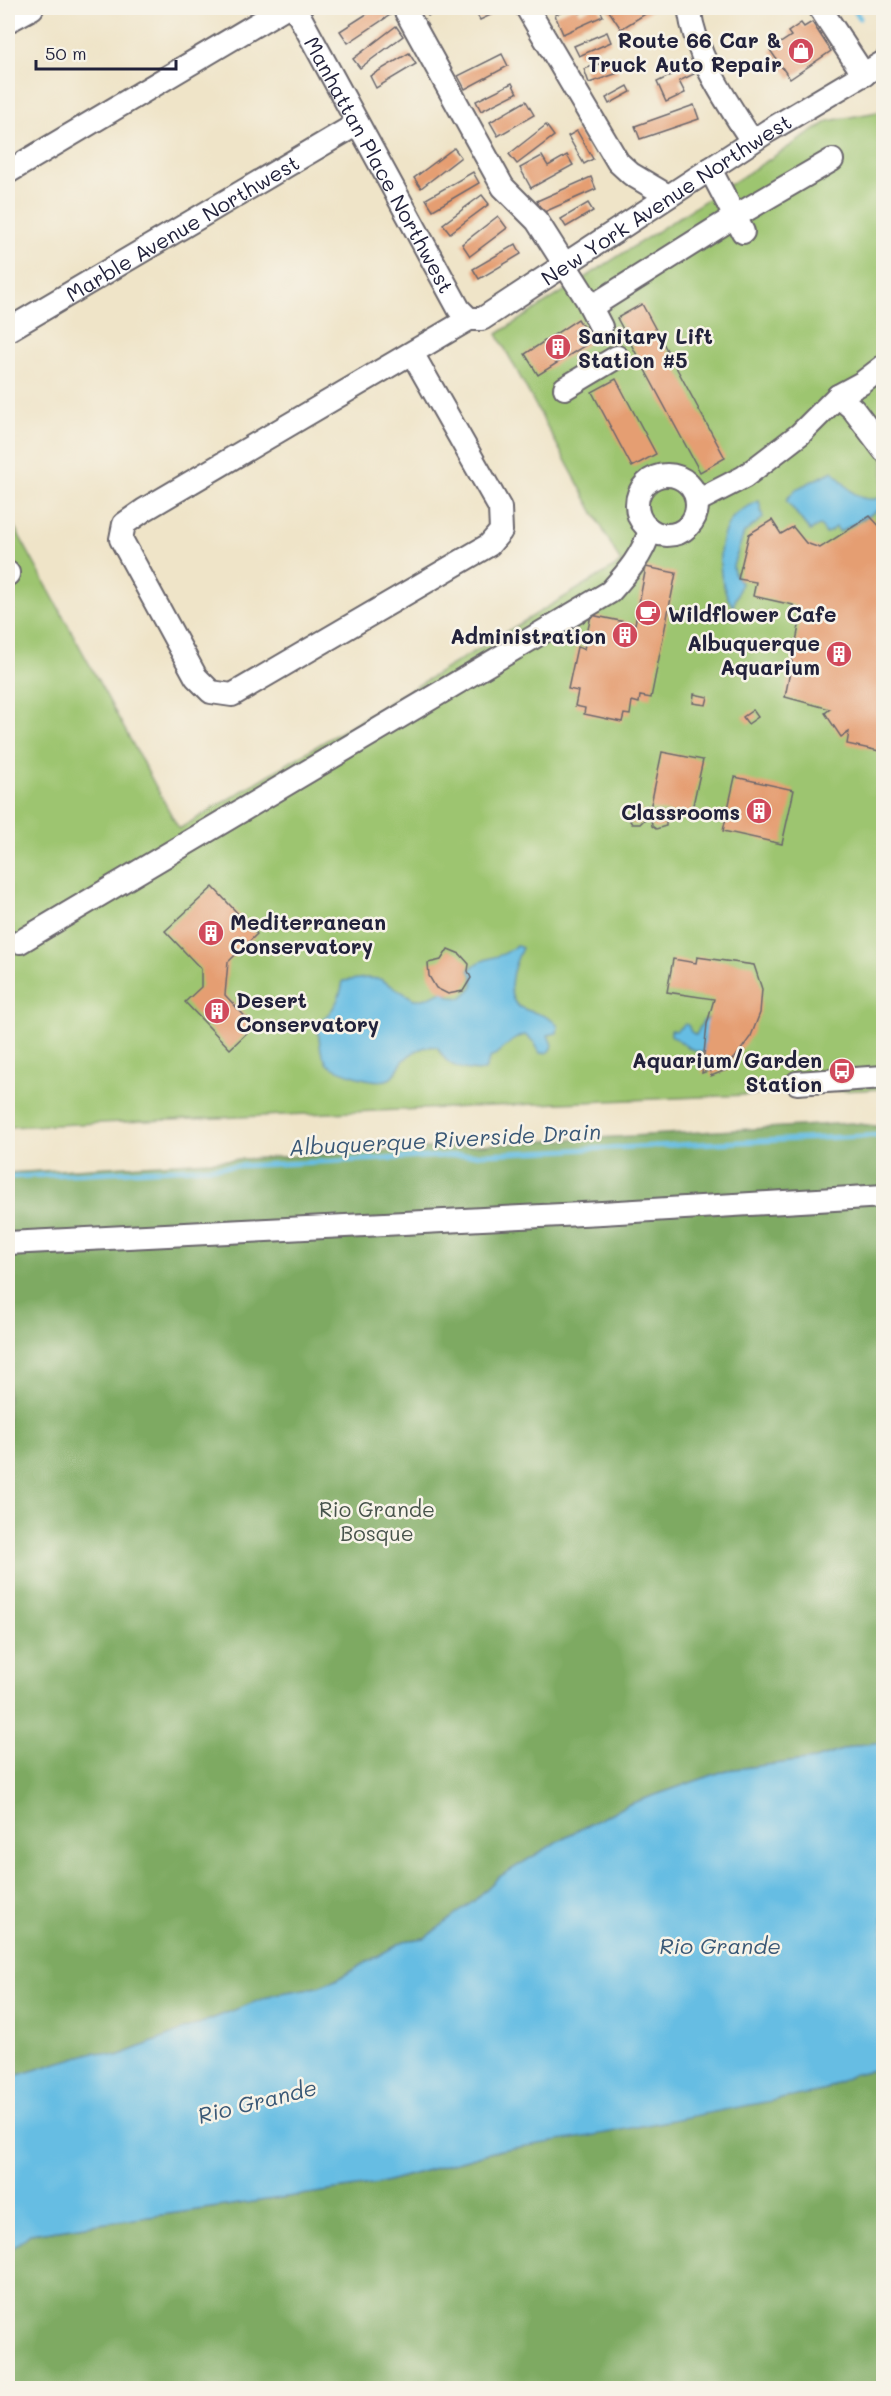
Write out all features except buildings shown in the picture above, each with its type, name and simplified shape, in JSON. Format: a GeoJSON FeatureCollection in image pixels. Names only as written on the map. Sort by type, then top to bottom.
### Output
{"type":"FeatureCollection","features":[{"type":"Feature","properties":{"kind":"street"},"geometry":{"type":"LineString","coordinates":[[8,21],[32,8]]}},
{"type":"Feature","properties":{"kind":"street"},"geometry":{"type":"LineString","coordinates":[[8,171],[284,8]]}},
{"type":"Feature","properties":{"kind":"street","name":"Manhattan Place Northwest"},"geometry":{"type":"LineString","coordinates":[[295,8],[459,309],[469,319]]}},
{"type":"Feature","properties":{"kind":"street"},"geometry":{"type":"LineString","coordinates":[[404,8],[504,187],[537,221],[602,327]]}},
{"type":"Feature","properties":{"kind":"street"},"geometry":{"type":"LineString","coordinates":[[527,8],[618,162],[631,174],[668,196]]}},
{"type":"Feature","properties":{"kind":"street"},"geometry":{"type":"LineString","coordinates":[[689,8],[692,32],[717,87],[752,141]]}},
{"type":"Feature","properties":{"kind":"street"},"geometry":{"type":"LineString","coordinates":[[820,8],[874,77]]}},
{"type":"Feature","properties":{"kind":"street","name":"New York Avenue Northwest"},"geometry":{"type":"LineString","coordinates":[[412,352],[500,508],[501,531],[489,545],[232,695],[210,692],[196,677],[121,539],[124,524],[144,510],[412,352],[469,319],[482,319],[752,141],[874,77],[884,62]]}},
{"type":"Feature","properties":{"kind":"street","name":"Marble Avenue Northwest"},"geometry":{"type":"LineString","coordinates":[[8,330],[357,124]]}},
{"type":"Feature","properties":{"kind":"street"},"geometry":{"type":"LineString","coordinates":[[591,307],[641,285],[738,224],[832,160]]}},
{"type":"Feature","properties":{"kind":"street"},"geometry":{"type":"LineString","coordinates":[[710,169],[738,224]]}},
{"type":"Feature","properties":{"kind":"street"},"geometry":{"type":"LineString","coordinates":[[565,388],[617,357]]}},
{"type":"Feature","properties":{"kind":"street"},"geometry":{"type":"LineString","coordinates":[[697,501],[744,477],[800,434],[838,396],[862,383],[884,366]]}},
{"type":"Feature","properties":{"kind":"street"},"geometry":{"type":"LineString","coordinates":[[838,396],[853,409],[884,450]]}},
{"type":"Feature","properties":{"kind":"street"},"geometry":{"type":"LineString","coordinates":[[659,476],[679,478],[690,486],[697,501],[696,512],[690,523],[682,531],[666,535],[650,530],[639,517],[637,507],[638,497],[650,480],[659,476]]}},
{"type":"Feature","properties":{"kind":"street"},"geometry":{"type":"LineString","coordinates":[[20,942],[610,592],[630,571],[650,530]]}},
{"type":"Feature","properties":{"kind":"street"},"geometry":{"type":"LineString","coordinates":[[797,1083],[884,1077]]}},
{"type":"Feature","properties":{"kind":"street"},"geometry":{"type":"LineString","coordinates":[[8,1243],[884,1196]]}},
{"type":"Feature","properties":{"kind":"green space"},"geometry":{"type":"Polygon","coordinates":[[[883,111],[883,1089],[8,1127],[8,515],[179,829],[621,563],[497,334],[829,121],[883,111]]]}},
{"type":"Feature","properties":{"kind":"green space","name":"Rio Grande Bosque"},"geometry":{"type":"Polygon","coordinates":[[[851,1123],[883,1127],[883,1742],[858,1745],[815,1759],[727,1770],[627,1805],[567,1836],[499,1877],[474,1901],[425,1938],[404,1941],[336,1980],[318,1987],[275,1994],[118,2056],[94,2053],[8,2078],[8,1173],[851,1123]]]}},
{"type":"Feature","properties":{"kind":"green space"},"geometry":{"type":"Polygon","coordinates":[[[883,2068],[883,2388],[8,2388],[8,2252],[29,2234],[377,2184],[500,2150],[822,2091],[854,2074],[883,2068]]]}},
{"type":"Feature","properties":{"kind":"water"},"geometry":{"type":"Polygon","coordinates":[[[833,471],[853,493],[865,499],[880,498],[883,502],[883,517],[878,510],[840,532],[836,527],[826,534],[820,525],[810,531],[786,500],[796,489],[833,471]]]}},
{"type":"Feature","properties":{"kind":"water"},"geometry":{"type":"Polygon","coordinates":[[[759,501],[763,518],[744,533],[733,566],[734,573],[741,583],[733,607],[721,576],[722,540],[731,520],[744,509],[759,501]]]}},
{"type":"Feature","properties":{"kind":"water"},"geometry":{"type":"Polygon","coordinates":[[[516,945],[522,948],[511,982],[513,998],[517,1005],[547,1017],[558,1026],[557,1033],[548,1035],[552,1045],[548,1052],[540,1053],[534,1042],[525,1035],[515,1039],[490,1058],[485,1070],[475,1071],[454,1066],[446,1060],[437,1047],[432,1046],[408,1057],[393,1076],[383,1080],[358,1077],[327,1064],[321,1051],[317,1024],[335,1005],[343,981],[380,979],[414,999],[424,999],[443,991],[451,997],[461,998],[473,987],[473,977],[469,970],[480,962],[511,950],[516,945]]]}},
{"type":"Feature","properties":{"kind":"water"},"geometry":{"type":"Polygon","coordinates":[[[709,1018],[704,1053],[689,1048],[671,1035],[671,1030],[676,1031],[685,1024],[696,1035],[703,1021],[709,1018]]]}},
{"type":"Feature","properties":{"kind":"water","name":"Rio Grande"},"geometry":{"type":"Polygon","coordinates":[[[883,1742],[883,2068],[854,2074],[822,2091],[585,2137],[500,2150],[377,2184],[30,2234],[8,2252],[8,2078],[94,2052],[118,2056],[275,1994],[318,1987],[336,1980],[404,1941],[425,1938],[474,1901],[499,1877],[567,1836],[627,1805],[727,1770],[815,1759],[858,1745],[883,1742]]]}},
{"type":"Feature","properties":{"kind":"waterway"},"geometry":{"type":"LineString","coordinates":[[853,8],[860,18]]}},
{"type":"Feature","properties":{"kind":"waterway","name":"Albuquerque Riverside Drain"},"geometry":{"type":"LineString","coordinates":[[8,1177],[884,1135]]}},
{"type":"Feature","properties":{"kind":"place","name":"Route 66 Car & Truck Auto Repair"},"geometry":{"type":"Point","coordinates":[801,51]}},
{"type":"Feature","properties":{"kind":"place","name":"Sanitary Lift Station #5"},"geometry":{"type":"Point","coordinates":[558,347]}},
{"type":"Feature","properties":{"kind":"place","name":"Wildflower Cafe"},"geometry":{"type":"Point","coordinates":[648,613]}},
{"type":"Feature","properties":{"kind":"place","name":"Administration"},"geometry":{"type":"Point","coordinates":[625,635]}},
{"type":"Feature","properties":{"kind":"place","name":"Albuquerque Aquarium"},"geometry":{"type":"Point","coordinates":[839,654]}},
{"type":"Feature","properties":{"kind":"place","name":"Classrooms"},"geometry":{"type":"Point","coordinates":[759,811]}},
{"type":"Feature","properties":{"kind":"place","name":"Mediterranean Conservatory"},"geometry":{"type":"Point","coordinates":[211,933]}},
{"type":"Feature","properties":{"kind":"place","name":"Desert Conservatory"},"geometry":{"type":"Point","coordinates":[217,1011]}},
{"type":"Feature","properties":{"kind":"place","name":"Aquarium/Garden Station"},"geometry":{"type":"Point","coordinates":[842,1071]}}]}
